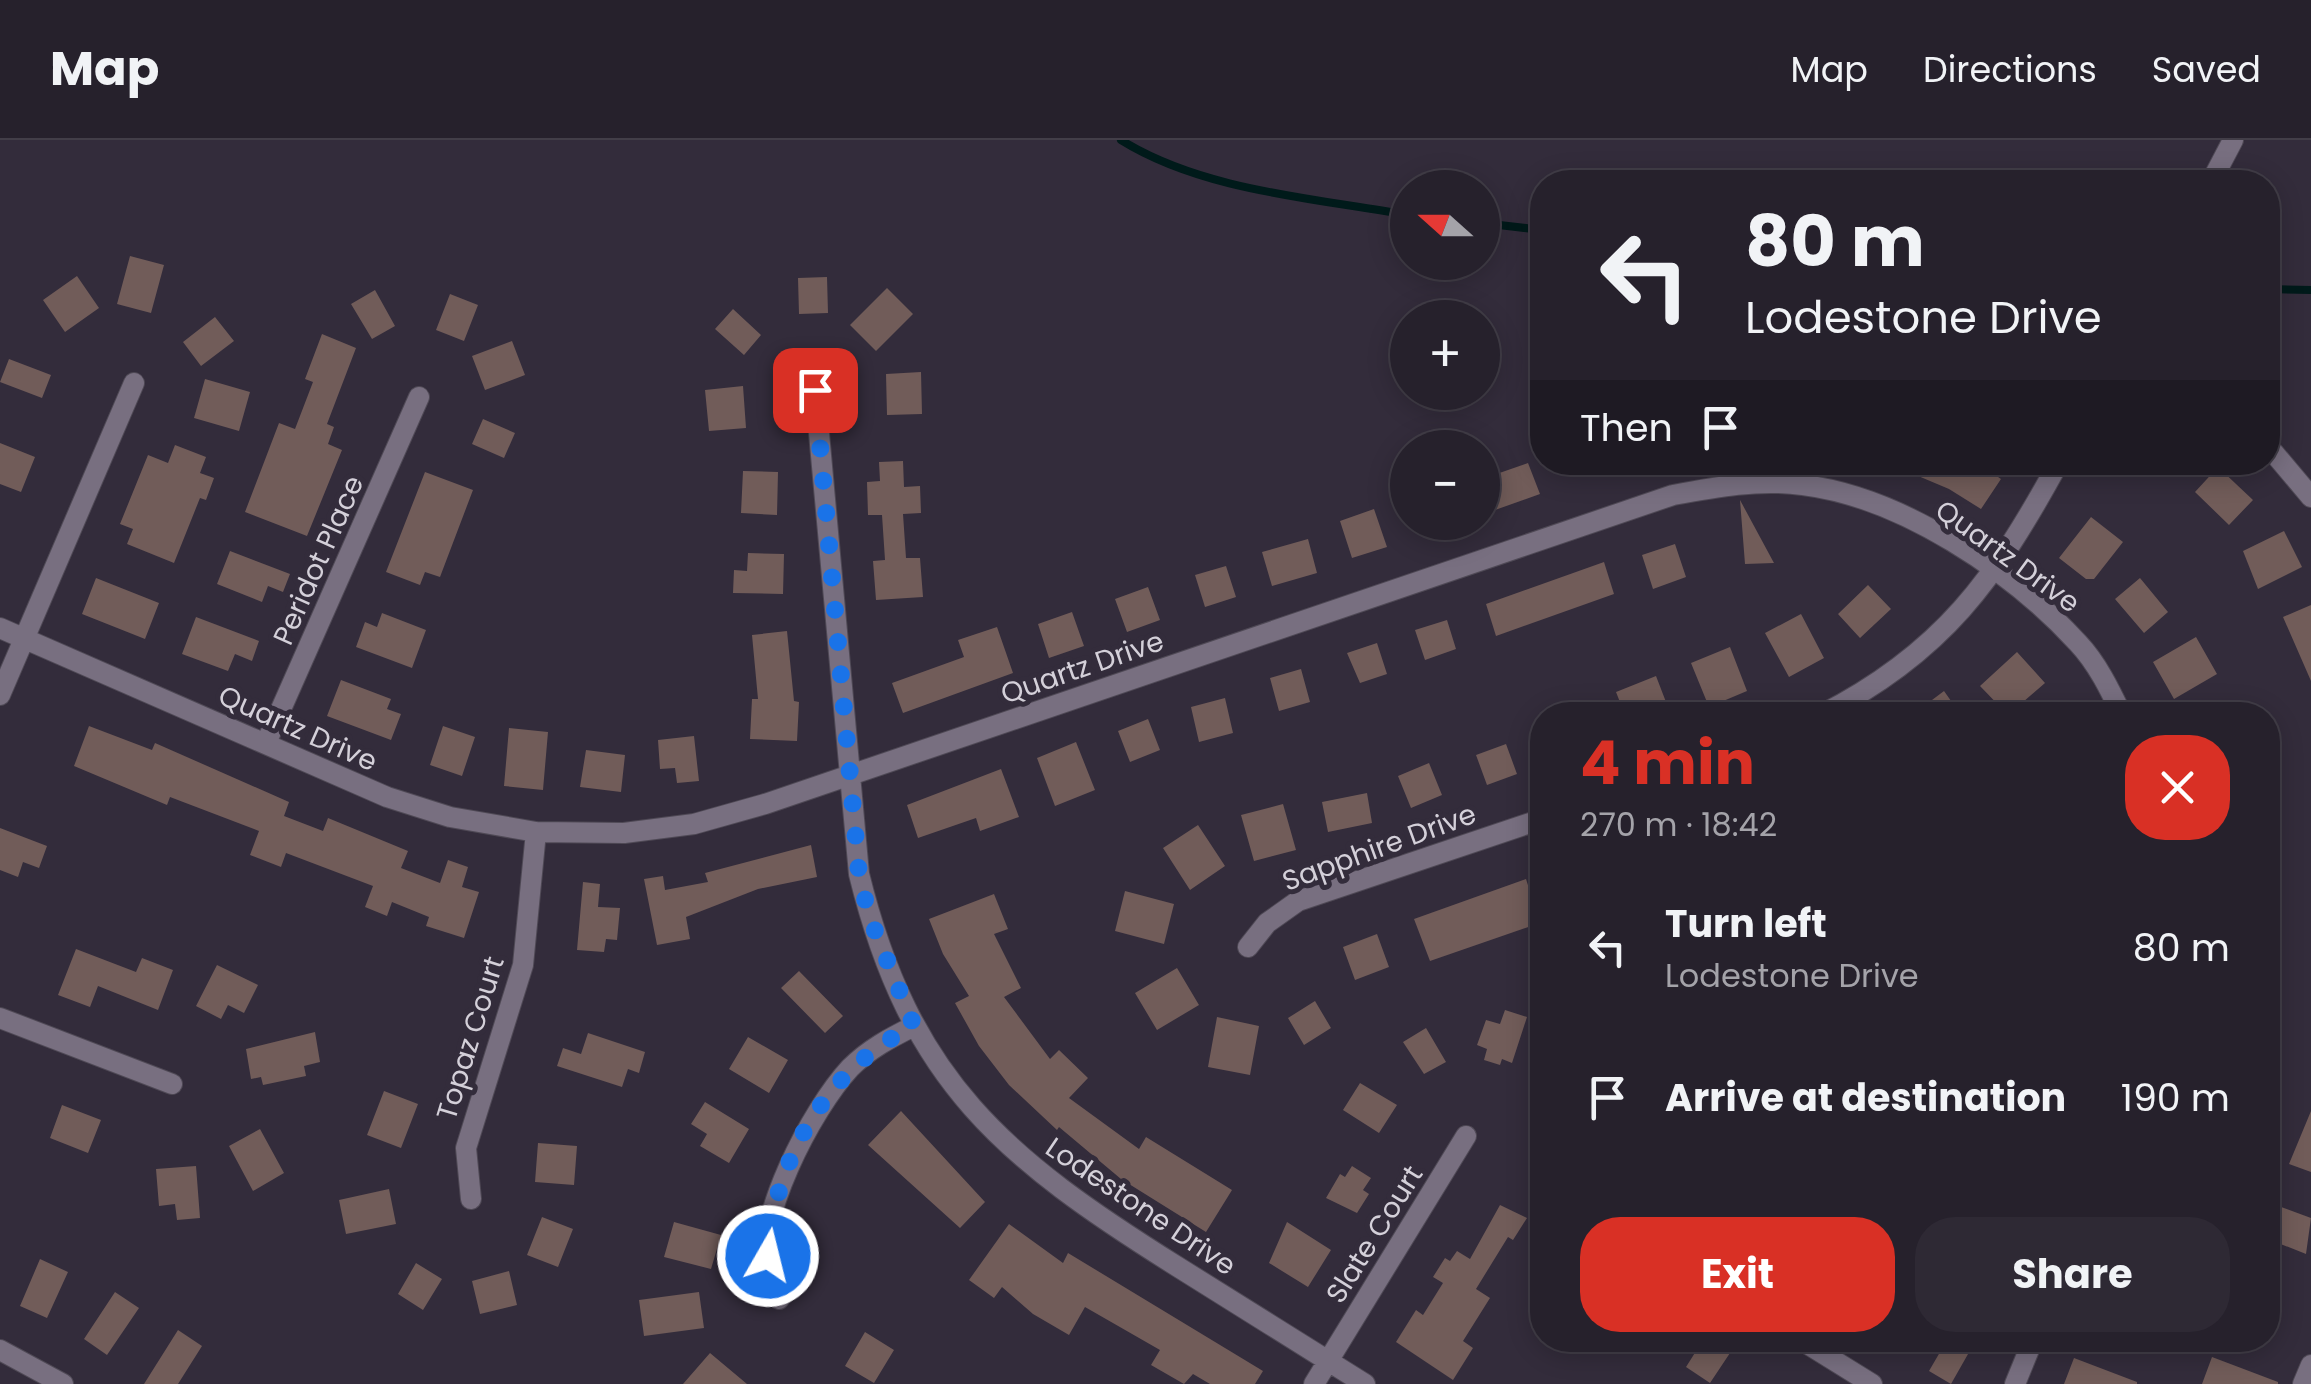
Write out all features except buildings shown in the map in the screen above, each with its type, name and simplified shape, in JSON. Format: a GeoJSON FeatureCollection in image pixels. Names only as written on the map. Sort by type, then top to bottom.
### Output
{"type":"FeatureCollection","features":[{"type":"Feature","properties":{"kind":"street"},"geometry":{"type":"LineString","coordinates":[[2217,170],[2233,140]]}},
{"type":"Feature","properties":{"kind":"street"},"geometry":{"type":"LineString","coordinates":[[0,695],[134,383]]}},
{"type":"Feature","properties":{"kind":"street","name":"Lodestone Drive"},"geometry":{"type":"LineString","coordinates":[[815,390],[859,874],[869,916],[914,1026],[952,1086],[1038,1174],[1086,1210],[1365,1384]]}},
{"type":"Feature","properties":{"kind":"street","name":"Peridot Place"},"geometry":{"type":"LineString","coordinates":[[266,743],[419,397]]}},
{"type":"Feature","properties":{"kind":"street"},"geometry":{"type":"LineString","coordinates":[[2280,460],[2311,497]]}},
{"type":"Feature","properties":{"kind":"street"},"geometry":{"type":"LineString","coordinates":[[1842,702],[1916,656],[1958,617],[1994,572],[2051,475]]}},
{"type":"Feature","properties":{"kind":"street","name":"Quartz Drive"},"geometry":{"type":"LineString","coordinates":[[0,628],[422,809],[536,832],[624,833],[694,824],[850,776],[1673,495],[1773,482],[1866,499],[1924,526],[1994,572],[2080,645],[2114,702]]}},
{"type":"Feature","properties":{"kind":"street","name":"Sapphire Drive"},"geometry":{"type":"LineString","coordinates":[[1248,947],[1267,923],[1298,901],[1530,823]]}},
{"type":"Feature","properties":{"kind":"street","name":"Topaz Court"},"geometry":{"type":"LineString","coordinates":[[470,1199],[466,1148],[523,965],[536,832]]}},
{"type":"Feature","properties":{"kind":"street"},"geometry":{"type":"LineString","coordinates":[[0,1018],[172,1084]]}},
{"type":"Feature","properties":{"kind":"street"},"geometry":{"type":"LineString","coordinates":[[779,1299],[767,1279],[769,1234],[780,1187],[796,1151],[818,1108],[850,1068],[877,1044],[914,1026]]}},
{"type":"Feature","properties":{"kind":"street","name":"Slate Court"},"geometry":{"type":"LineString","coordinates":[[1314,1384],[1466,1136]]}},
{"type":"Feature","properties":{"kind":"street"},"geometry":{"type":"LineString","coordinates":[[0,1350],[63,1384]]}},
{"type":"Feature","properties":{"kind":"street"},"geometry":{"type":"LineString","coordinates":[[1820,1352],[1872,1384]]}},
{"type":"Feature","properties":{"kind":"street"},"geometry":{"type":"LineString","coordinates":[[2015,1384],[2028,1352]]}},
{"type":"Feature","properties":{"kind":"street"},"geometry":{"type":"LineString","coordinates":[[2303,1384],[2311,1365]]}},
{"type":"Feature","properties":{"kind":"waterway"},"geometry":{"type":"LineString","coordinates":[[1121,140],[1153,157],[1223,182],[1390,212]]}},
{"type":"Feature","properties":{"kind":"waterway"},"geometry":{"type":"LineString","coordinates":[[1500,225],[1530,229]]}},
{"type":"Feature","properties":{"kind":"waterway"},"geometry":{"type":"LineString","coordinates":[[2280,289],[2311,290]]}},
{"type":"Feature","properties":{"kind":"route"},"geometry":{"type":"LineString","coordinates":[[768,1256],[780,1187],[818,1108],[850,1068],[877,1044],[914,1026],[869,916],[859,874],[815,390]]}}]}
